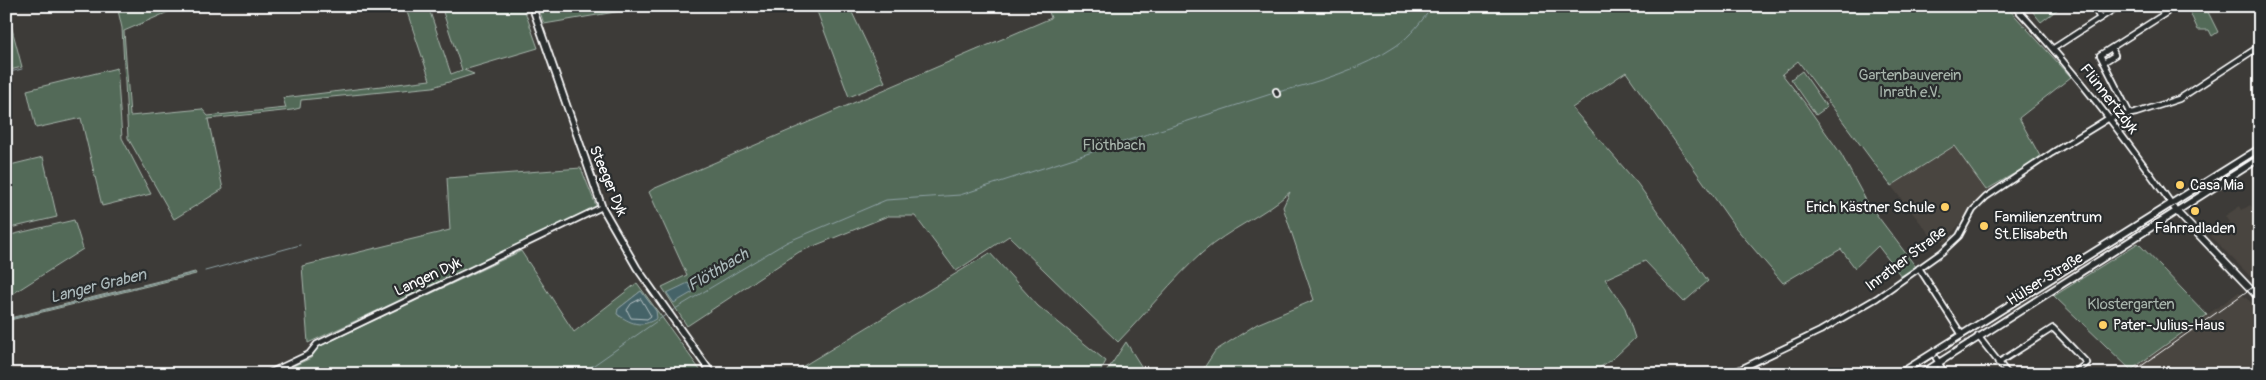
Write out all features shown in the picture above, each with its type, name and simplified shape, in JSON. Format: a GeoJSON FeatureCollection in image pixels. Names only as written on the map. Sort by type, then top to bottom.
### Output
{"type":"FeatureCollection","features":[{"type":"Feature","properties":{"kind":"street","name":"Steeger Dyk"},"geometry":{"type":"LineString","coordinates":[[532,6],[602,207],[637,268],[712,374]]}},
{"type":"Feature","properties":{"kind":"street","name":"Flünnertzdyk"},"geometry":{"type":"LineString","coordinates":[[2014,6],[2054,48],[2109,118],[2177,212],[2260,299]]}},
{"type":"Feature","properties":{"kind":"street"},"geometry":{"type":"LineString","coordinates":[[2093,6],[2100,18]]}},
{"type":"Feature","properties":{"kind":"street"},"geometry":{"type":"LineString","coordinates":[[2054,48],[2118,6]]}},
{"type":"Feature","properties":{"kind":"street"},"geometry":{"type":"LineString","coordinates":[[2130,114],[2100,55],[2166,13],[2162,6]]}},
{"type":"Feature","properties":{"kind":"street","name":"Inrather Straße"},"geometry":{"type":"LineString","coordinates":[[1730,374],[1820,331],[1877,298],[1942,252],[1959,236],[1973,210],[1986,197],[2109,118],[2130,114],[2179,99],[2260,46]]}},
{"type":"Feature","properties":{"kind":"street"},"geometry":{"type":"LineString","coordinates":[[2104,62],[2115,55],[2112,48]]}},
{"type":"Feature","properties":{"kind":"street","name":"Hülser Straße"},"geometry":{"type":"LineString","coordinates":[[1899,374],[2260,148]]}},
{"type":"Feature","properties":{"kind":"street","name":"Hülser Straße"},"geometry":{"type":"LineString","coordinates":[[1920,374],[2260,158]]}},
{"type":"Feature","properties":{"kind":"street","name":"Langen Dyk"},"geometry":{"type":"LineString","coordinates":[[267,374],[309,354],[317,344],[602,207]]}},
{"type":"Feature","properties":{"kind":"street"},"geometry":{"type":"LineString","coordinates":[[1919,268],[1962,335]]}},
{"type":"Feature","properties":{"kind":"street"},"geometry":{"type":"LineString","coordinates":[[1998,363],[2053,328],[2087,363],[2073,374]]}},
{"type":"Feature","properties":{"kind":"street"},"geometry":{"type":"LineString","coordinates":[[1978,336],[2008,374]]}},
{"type":"Feature","properties":{"kind":"street"},"geometry":{"type":"LineString","coordinates":[[1933,353],[1946,374]]}},
{"type":"Feature","properties":{"kind":"shaded area"},"geometry":{"type":"Polygon","coordinates":[[[1954,146],[1986,190],[1945,242],[1938,239],[1935,241],[1891,186],[1954,146]]]}},
{"type":"Feature","properties":{"kind":"shaded area"},"geometry":{"type":"Polygon","coordinates":[[[2250,205],[2260,215],[2260,286],[2210,236],[2229,222],[2225,216],[2240,206],[2242,210],[2250,205]]]}},
{"type":"Feature","properties":{"kind":"shaded area"},"geometry":{"type":"Polygon","coordinates":[[[2239,292],[2260,310],[2260,374],[2125,374],[2239,292]]]}},
{"type":"Feature","properties":{"kind":"green space"},"geometry":{"type":"Polygon","coordinates":[[[6,6],[22,67],[6,71],[6,6]]]}},
{"type":"Feature","properties":{"kind":"green space"},"geometry":{"type":"Polygon","coordinates":[[[117,6],[182,6],[124,31],[130,116],[202,109],[208,116],[286,108],[283,98],[430,80],[405,6],[428,6],[451,74],[462,70],[441,6],[523,6],[538,48],[464,70],[474,74],[433,87],[301,100],[300,108],[292,110],[208,119],[223,189],[174,219],[128,138],[122,28],[117,6]]]}},
{"type":"Feature","properties":{"kind":"green space"},"geometry":{"type":"Polygon","coordinates":[[[538,6],[644,6],[645,7],[544,24],[538,6]]]}},
{"type":"Feature","properties":{"kind":"green space"},"geometry":{"type":"Polygon","coordinates":[[[815,6],[849,6],[885,82],[849,97],[815,6]]]}},
{"type":"Feature","properties":{"kind":"green space","name":"Gartenbauverein Inrath e.V."},"geometry":{"type":"Polygon","coordinates":[[[1051,6],[2006,6],[2071,77],[2019,118],[2041,158],[1986,190],[1954,146],[1891,186],[1798,61],[1782,74],[1841,154],[1867,202],[1916,267],[1901,276],[1878,246],[1855,268],[1841,249],[1783,283],[1735,227],[1626,72],[1572,108],[1637,183],[1708,281],[1684,302],[1645,261],[1605,279],[1625,308],[1635,338],[1616,356],[1591,374],[1200,374],[1215,351],[1257,324],[1314,300],[1283,207],[1290,192],[1280,201],[1212,244],[1191,263],[1118,342],[1009,236],[956,271],[915,216],[888,216],[799,252],[687,326],[662,287],[687,275],[649,192],[1051,18],[1048,9],[1051,6]]]}},
{"type":"Feature","properties":{"kind":"green space"},"geometry":{"type":"Polygon","coordinates":[[[2028,6],[2062,6],[2041,22],[2028,6]]]}},
{"type":"Feature","properties":{"kind":"green space"},"geometry":{"type":"Polygon","coordinates":[[[2187,6],[2205,6],[2218,32],[2212,36],[2209,30],[2198,30],[2187,6]]]}},
{"type":"Feature","properties":{"kind":"green space"},"geometry":{"type":"Polygon","coordinates":[[[117,68],[122,138],[151,194],[102,206],[81,118],[36,128],[27,90],[117,68]]]}},
{"type":"Feature","properties":{"kind":"green space"},"geometry":{"type":"Polygon","coordinates":[[[1802,71],[1827,107],[1816,115],[1791,79],[1802,71]]]}},
{"type":"Feature","properties":{"kind":"green space"},"geometry":{"type":"Polygon","coordinates":[[[43,157],[57,217],[6,229],[6,166],[43,157]]]}},
{"type":"Feature","properties":{"kind":"green space"},"geometry":{"type":"Polygon","coordinates":[[[581,168],[597,208],[308,343],[302,266],[450,230],[447,178],[581,168]]]}},
{"type":"Feature","properties":{"kind":"green space"},"geometry":{"type":"Polygon","coordinates":[[[74,220],[83,249],[6,298],[6,236],[74,220]]]}},
{"type":"Feature","properties":{"kind":"green space","name":"Klostergarten"},"geometry":{"type":"Polygon","coordinates":[[[2138,243],[2207,315],[2131,370],[2054,296],[2138,243]]]}},
{"type":"Feature","properties":{"kind":"green space"},"geometry":{"type":"Polygon","coordinates":[[[521,251],[574,332],[637,283],[703,374],[276,374],[311,358],[318,347],[521,251]],[[641,291],[618,309],[619,316],[625,318],[656,317],[656,311],[641,291]]]}},
{"type":"Feature","properties":{"kind":"green space"},"geometry":{"type":"Polygon","coordinates":[[[990,253],[1038,306],[1106,361],[1099,374],[790,374],[990,253]]]}},
{"type":"Feature","properties":{"kind":"green space"},"geometry":{"type":"Polygon","coordinates":[[[195,272],[196,274],[6,321],[6,319],[195,272]]]}},
{"type":"Feature","properties":{"kind":"green space"},"geometry":{"type":"Polygon","coordinates":[[[1126,342],[1146,374],[1105,374],[1126,342]]]}},
{"type":"Feature","properties":{"kind":"water"},"geometry":{"type":"Polygon","coordinates":[[[688,283],[693,292],[674,303],[667,293],[688,283]]]}},
{"type":"Feature","properties":{"kind":"water"},"geometry":{"type":"Polygon","coordinates":[[[641,291],[656,311],[657,318],[641,324],[626,320],[617,314],[618,309],[641,291]]]}},
{"type":"Feature","properties":{"kind":"waterway","name":"Flöthbach"},"geometry":{"type":"LineString","coordinates":[[1278,92],[1339,74],[1383,54],[1407,37],[1433,6]]}},
{"type":"Feature","properties":{"kind":"waterway"},"geometry":{"type":"LineString","coordinates":[[6,73],[22,69]]}},
{"type":"Feature","properties":{"kind":"waterway","name":"Flöthbach"},"geometry":{"type":"LineString","coordinates":[[670,312],[787,242],[886,200],[960,195],[1274,93]]}},
{"type":"Feature","properties":{"kind":"waterway","name":"Langer Graben"},"geometry":{"type":"LineString","coordinates":[[205,271],[300,245]]}},
{"type":"Feature","properties":{"kind":"waterway","name":"Langer Graben"},"geometry":{"type":"LineString","coordinates":[[6,320],[194,273]]}},
{"type":"Feature","properties":{"kind":"waterway","name":"Flöthbach"},"geometry":{"type":"LineString","coordinates":[[581,374],[667,314]]}},
{"type":"Feature","properties":{"kind":"tram line"},"geometry":{"type":"LineString","coordinates":[[1907,374],[2260,152]]}},
{"type":"Feature","properties":{"kind":"railway"},"geometry":{"type":"LineString","coordinates":[[2130,374],[2260,282]]}},
{"type":"Feature","properties":{"kind":"place","name":"Casa Mia"},"geometry":{"type":"Point","coordinates":[2180,185]}},
{"type":"Feature","properties":{"kind":"place","name":"Erich Kästner Schule"},"geometry":{"type":"Point","coordinates":[1945,207]}},
{"type":"Feature","properties":{"kind":"place","name":"Fahrradladen"},"geometry":{"type":"Point","coordinates":[2195,211]}},
{"type":"Feature","properties":{"kind":"place","name":"Familienzentrum St.Elisabeth"},"geometry":{"type":"Point","coordinates":[1984,226]}},
{"type":"Feature","properties":{"kind":"place","name":"Pater-Julius-Haus"},"geometry":{"type":"Point","coordinates":[2103,325]}}]}
